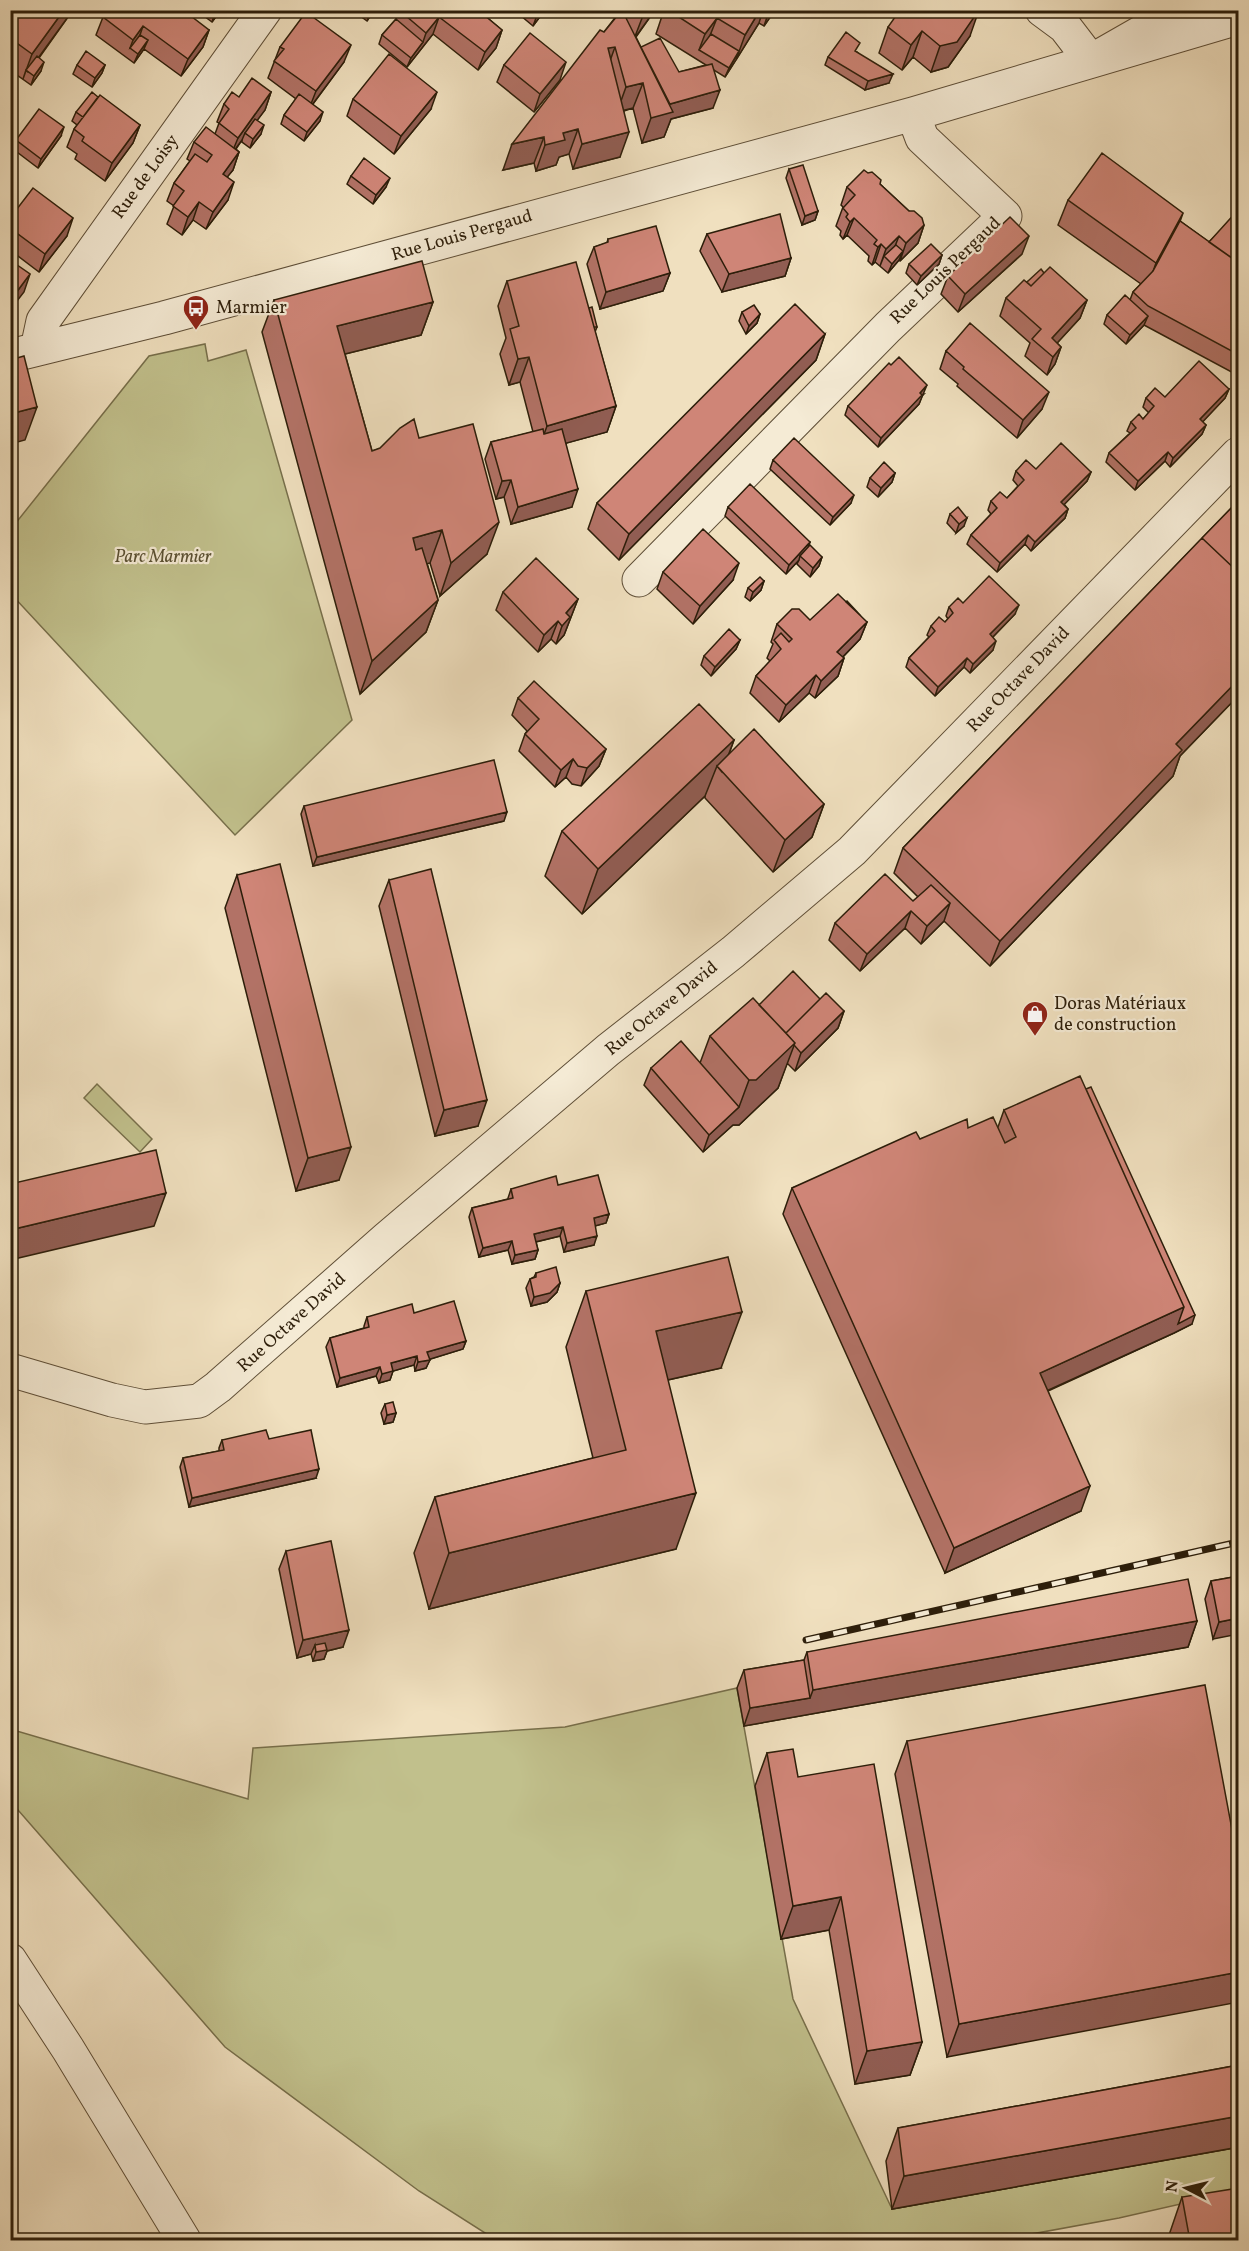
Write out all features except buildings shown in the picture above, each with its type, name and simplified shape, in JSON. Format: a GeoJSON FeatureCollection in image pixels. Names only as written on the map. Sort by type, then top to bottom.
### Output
{"type":"FeatureCollection","features":[{"type":"Feature","properties":{"kind":"street","name":"Rue de Loisy"},"geometry":{"type":"LineString","coordinates":[[24,352],[43,321],[265,10]]}},
{"type":"Feature","properties":{"kind":"street"},"geometry":{"type":"LineString","coordinates":[[1042,10],[1065,27],[1091,61],[1154,26],[1167,10]]}},
{"type":"Feature","properties":{"kind":"street","name":"Rue Louis Pergaud"},"geometry":{"type":"LineString","coordinates":[[24,352],[164,318],[913,114],[1239,18]]}},
{"type":"Feature","properties":{"kind":"street","name":"Rue Louis Pergaud"},"geometry":{"type":"LineString","coordinates":[[639,580],[888,327],[1005,216],[922,138],[913,114]]}},
{"type":"Feature","properties":{"kind":"street","name":"Rue Octave David"},"geometry":{"type":"LineString","coordinates":[[10,1370],[112,1400],[145,1407],[199,1401],[251,1360],[386,1239],[608,1050],[733,952],[863,841],[1239,454]]}},
{"type":"Feature","properties":{"kind":"street"},"geometry":{"type":"LineString","coordinates":[[10,1960],[68,2049],[184,2241]]}},
{"type":"Feature","properties":{"kind":"green space","name":"Parc Marmier"},"geometry":{"type":"Polygon","coordinates":[[[205,344],[208,361],[246,350],[352,720],[235,835],[11,594],[11,529],[149,356],[205,344]]]}},
{"type":"Feature","properties":{"kind":"green space"},"geometry":{"type":"Polygon","coordinates":[[[97,1084],[152,1139],[140,1152],[84,1098],[97,1084]]]}},
{"type":"Feature","properties":{"kind":"green space"},"geometry":{"type":"Polygon","coordinates":[[[737,1688],[793,1999],[892,2209],[1238,2147],[1238,2191],[1119,2218],[999,2240],[496,2240],[419,2191],[225,2047],[11,1802],[10,1729],[248,1799],[253,1748],[565,1727],[737,1688]]]}},
{"type":"Feature","properties":{"kind":"railway"},"geometry":{"type":"LineString","coordinates":[[806,1640],[1234,1543]]}},
{"type":"Feature","properties":{"kind":"place","name":"Marmier"},"geometry":{"type":"Point","coordinates":[196,331]}},
{"type":"Feature","properties":{"kind":"place","name":"Doras Matériaux de construction"},"geometry":{"type":"Point","coordinates":[1035,1037]}}]}
